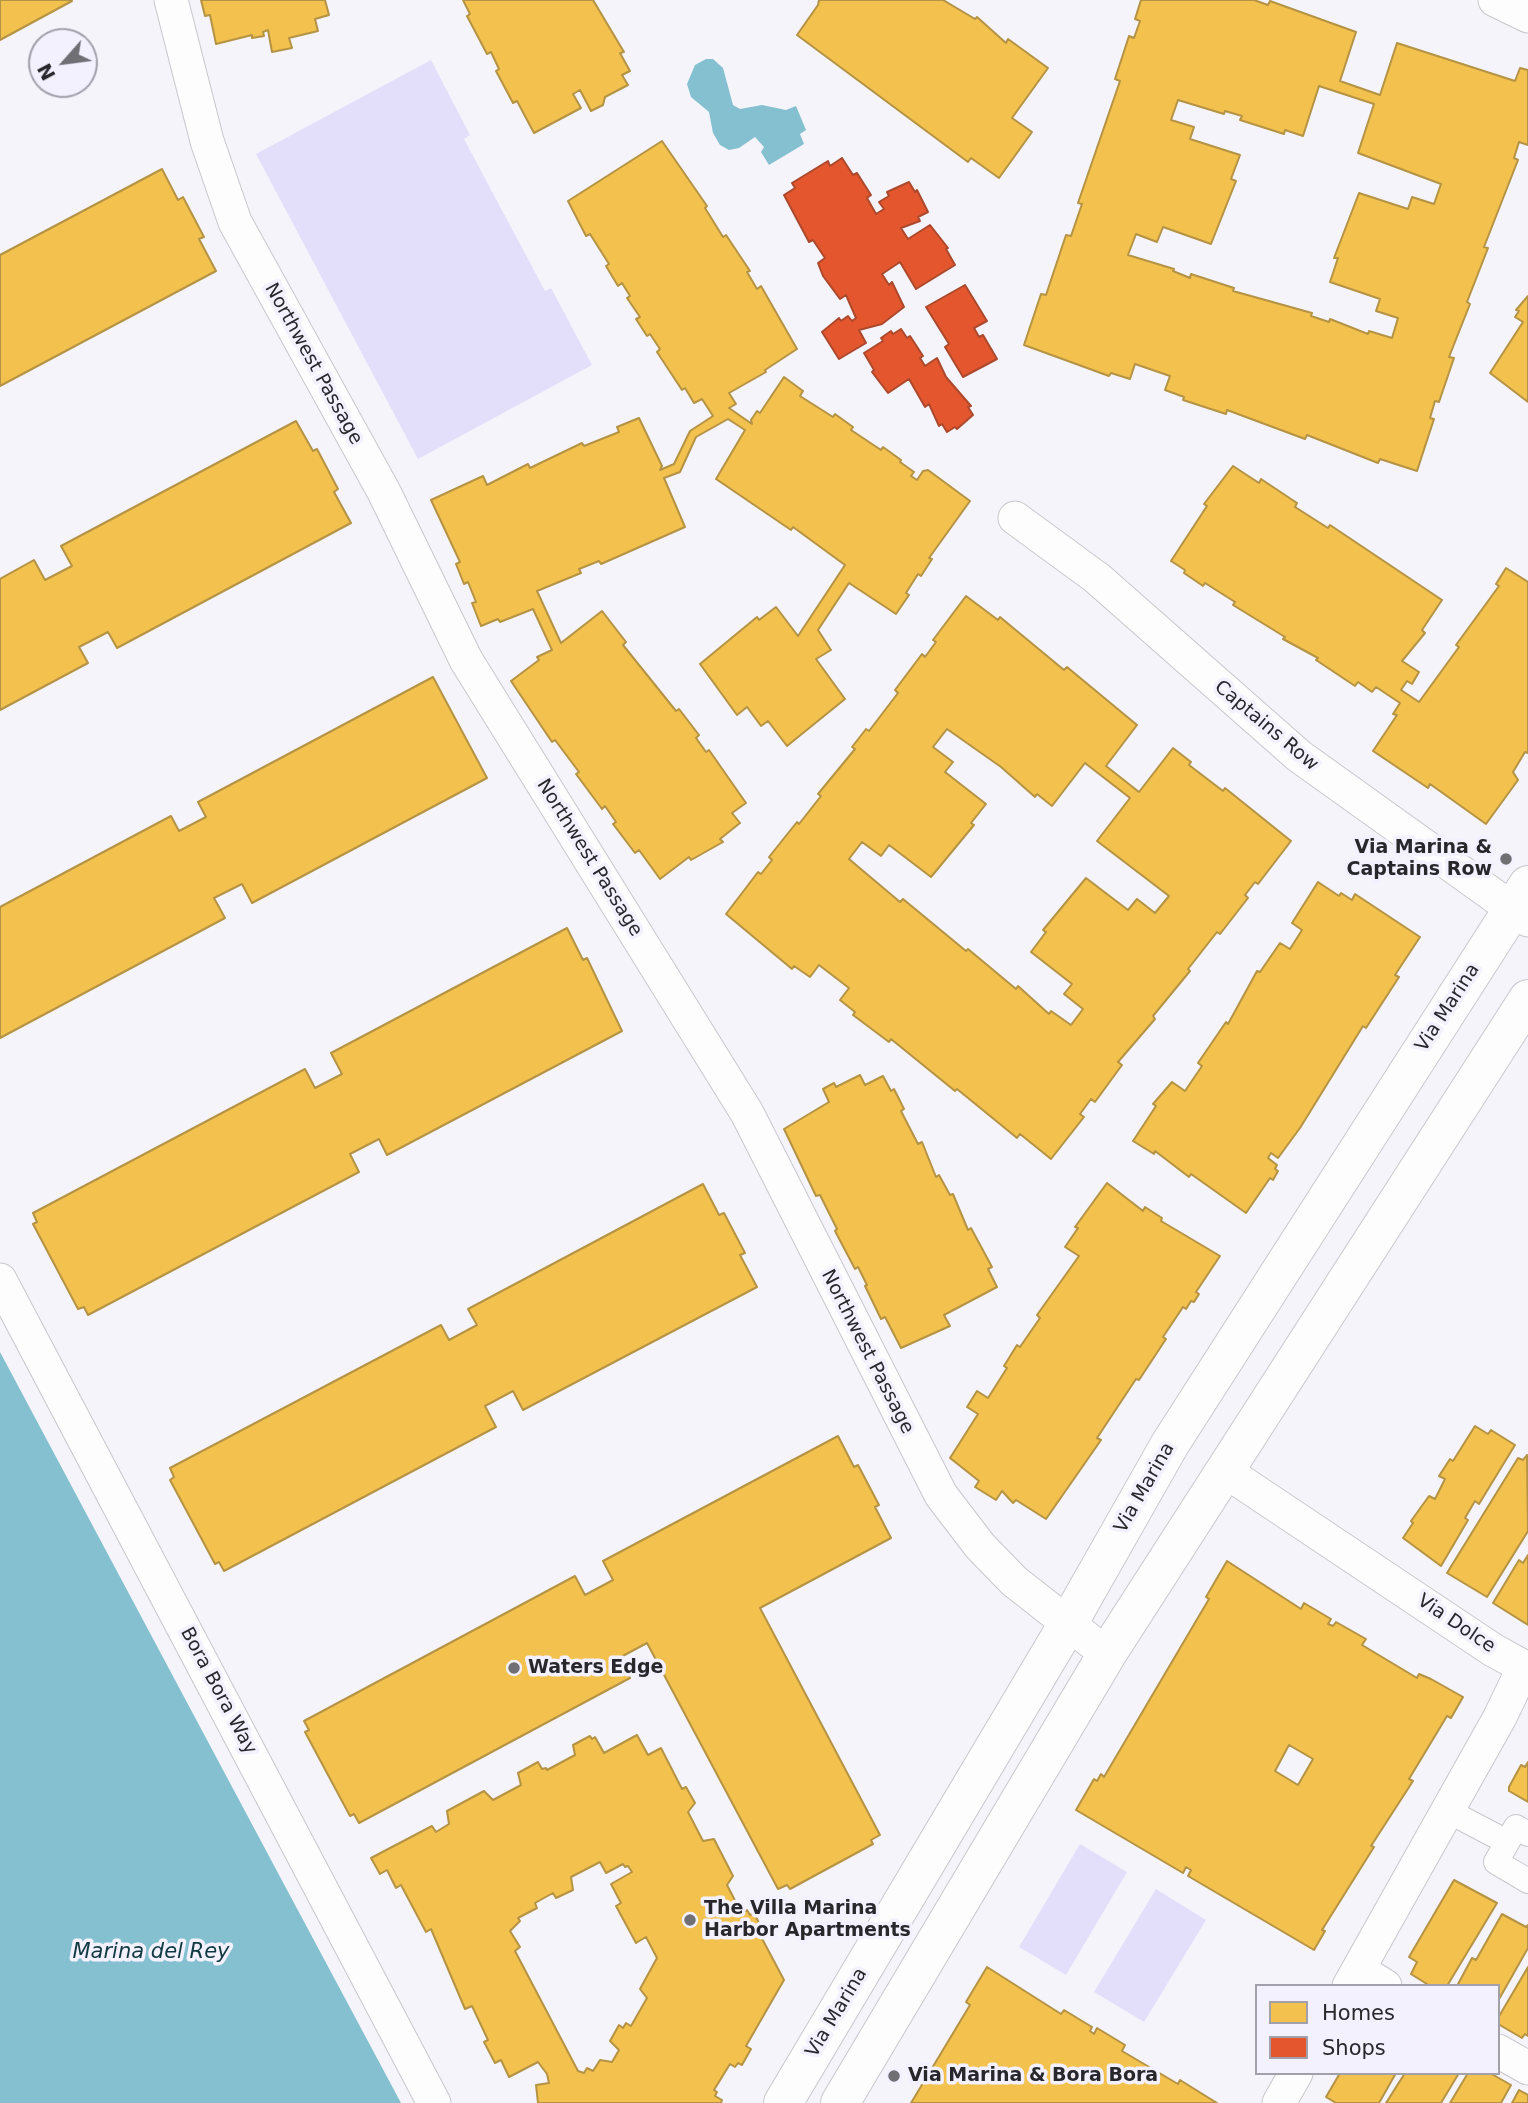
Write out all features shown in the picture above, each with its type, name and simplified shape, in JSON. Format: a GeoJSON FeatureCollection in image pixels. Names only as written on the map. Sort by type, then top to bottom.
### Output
{"type":"FeatureCollection","features":[{"type":"Feature","properties":{"kind":"street","name":"Northwest Passage"},"geometry":{"type":"LineString","coordinates":[[171,0],[207,141],[235,222],[384,492],[466,660],[747,1113],[941,1495],[980,1546],[1014,1581],[1107,1654]]}},
{"type":"Feature","properties":{"kind":"street"},"geometry":{"type":"LineString","coordinates":[[1495,0],[1528,16]]}},
{"type":"Feature","properties":{"kind":"street","name":"Captains Row"},"geometry":{"type":"LineString","coordinates":[[1015,518],[1097,578],[1298,756],[1523,905]]}},
{"type":"Feature","properties":{"kind":"street","name":"Via Marina"},"geometry":{"type":"LineString","coordinates":[[783,2103],[1069,1622],[1170,1444],[1523,905]]}},
{"type":"Feature","properties":{"kind":"street"},"geometry":{"type":"LineString","coordinates":[[840,2103],[1107,1654],[1528,999]]}},
{"type":"Feature","properties":{"kind":"street","name":"Bora Bora Way"},"geometry":{"type":"LineString","coordinates":[[0,1279],[435,2103]]}},
{"type":"Feature","properties":{"kind":"street","name":"Via Dolce"},"geometry":{"type":"LineString","coordinates":[[1225,1471],[1493,1650],[1526,1668],[1448,1811],[1364,1981]]}},
{"type":"Feature","properties":{"kind":"street"},"geometry":{"type":"LineString","coordinates":[[1448,1811],[1517,1838],[1496,1861],[1528,1881]]}},
{"type":"Feature","properties":{"kind":"street"},"geometry":{"type":"LineString","coordinates":[[1500,2052],[1528,2068]]}},
{"type":"Feature","properties":{"kind":"street"},"geometry":{"type":"LineString","coordinates":[[1279,2103],[1295,2075]]}},
{"type":"Feature","properties":{"kind":"shaded area"},"geometry":{"type":"Polygon","coordinates":[[[431,60],[470,135],[464,139],[545,291],[551,288],[592,365],[418,459],[256,154],[431,60]]]}},
{"type":"Feature","properties":{"kind":"shaded area"},"geometry":{"type":"Polygon","coordinates":[[[1080,1844],[1127,1872],[1066,1975],[1019,1947],[1080,1844]]]}},
{"type":"Feature","properties":{"kind":"shaded area"},"geometry":{"type":"Polygon","coordinates":[[[1156,1889],[1206,1920],[1144,2022],[1094,1992],[1156,1889]]]}},
{"type":"Feature","properties":{"kind":"water"},"geometry":{"type":"Polygon","coordinates":[[[706,59],[713,59],[723,68],[733,105],[740,109],[762,105],[786,110],[796,106],[806,130],[800,134],[804,144],[769,165],[761,152],[764,147],[755,137],[739,148],[729,150],[720,145],[713,133],[709,112],[691,97],[687,84],[695,65],[706,59]]]}},
{"type":"Feature","properties":{"kind":"water","name":"Marina del Rey"},"geometry":{"type":"Polygon","coordinates":[[[0,1352],[286,1888],[401,2103],[0,2103],[0,1352]]]}},
{"type":"Feature","properties":{"kind":"building: Homes"},"geometry":{"type":"Polygon","coordinates":[[[0,0],[71,0],[72,1],[0,40],[0,0]]]}},
{"type":"Feature","properties":{"kind":"building: Homes"},"geometry":{"type":"Polygon","coordinates":[[[201,0],[325,0],[329,15],[315,19],[318,31],[289,38],[292,48],[272,52],[268,30],[263,32],[264,36],[252,38],[252,35],[216,44],[210,15],[205,16],[201,0]]]}},
{"type":"Feature","properties":{"kind":"building: Homes"},"geometry":{"type":"Polygon","coordinates":[[[463,0],[593,0],[624,52],[620,53],[630,71],[622,75],[628,85],[605,97],[603,105],[591,111],[580,90],[573,94],[581,108],[534,133],[517,101],[513,103],[496,71],[499,69],[491,52],[487,54],[467,16],[470,14],[463,0]]]}},
{"type":"Feature","properties":{"kind":"building: Homes"},"geometry":{"type":"Polygon","coordinates":[[[819,0],[943,0],[975,19],[977,17],[1006,43],[1008,39],[1048,68],[1012,118],[1032,132],[999,178],[971,158],[968,162],[797,35],[819,0]]]}},
{"type":"Feature","properties":{"kind":"building: Homes"},"geometry":{"type":"Polygon","coordinates":[[[1141,0],[1254,0],[1268,5],[1270,1],[1356,32],[1340,81],[1380,95],[1397,43],[1515,81],[1520,68],[1528,70],[1528,145],[1519,142],[1514,158],[1518,160],[1484,247],[1488,248],[1449,357],[1454,358],[1439,402],[1435,401],[1430,418],[1434,419],[1417,471],[1380,459],[1378,463],[1307,435],[1305,439],[1227,410],[1226,414],[1183,400],[1184,397],[1165,390],[1170,376],[1135,364],[1130,379],[1111,373],[1109,376],[1024,345],[1041,294],[1046,295],[1066,235],[1071,236],[1082,204],[1078,203],[1120,81],[1115,79],[1129,36],[1134,38],[1140,21],[1135,19],[1141,0]],[[1319,86],[1303,136],[1285,130],[1284,134],[1240,120],[1242,116],[1225,111],[1224,114],[1178,100],[1171,120],[1194,127],[1190,139],[1240,155],[1231,179],[1236,181],[1211,244],[1163,227],[1157,242],[1136,234],[1128,255],[1174,269],[1173,271],[1190,278],[1191,274],[1234,288],[1233,291],[1312,313],[1311,316],[1329,322],[1330,319],[1368,334],[1369,331],[1392,338],[1398,318],[1376,311],[1380,299],[1330,282],[1338,258],[1334,258],[1359,193],[1408,209],[1412,197],[1434,204],[1441,184],[1358,153],[1374,104],[1319,86]]]}},
{"type":"Feature","properties":{"kind":"building: Homes"},"geometry":{"type":"Polygon","coordinates":[[[662,141],[707,206],[705,208],[723,237],[726,235],[750,271],[747,272],[757,289],[761,286],[797,349],[765,370],[766,372],[729,393],[736,404],[729,408],[752,424],[751,420],[757,411],[760,413],[784,377],[803,391],[800,396],[833,417],[835,414],[853,427],[851,430],[901,460],[900,462],[914,472],[911,476],[917,480],[923,471],[928,470],[970,501],[929,558],[932,559],[921,576],[918,574],[906,593],[909,595],[896,614],[849,583],[818,630],[831,650],[816,659],[845,699],[787,746],[768,721],[761,726],[747,707],[737,715],[700,664],[757,617],[759,620],[776,607],[798,636],[845,565],[793,527],[791,530],[716,479],[745,430],[728,419],[696,437],[680,472],[664,478],[685,527],[601,564],[599,561],[579,569],[581,573],[537,591],[561,643],[602,611],[626,642],[623,645],[676,711],[679,709],[699,735],[696,738],[706,752],[709,750],[746,803],[732,813],[740,823],[720,839],[723,842],[691,860],[689,857],[660,879],[639,850],[635,853],[613,824],[616,822],[605,806],[602,809],[576,774],[579,772],[555,740],[552,742],[511,681],[539,660],[537,657],[552,650],[533,609],[500,622],[498,619],[481,626],[472,603],[476,602],[468,582],[464,584],[456,564],[460,562],[431,500],[483,476],[487,485],[528,464],[530,468],[582,443],[584,446],[619,432],[617,427],[639,418],[662,466],[660,470],[674,464],[690,431],[713,416],[702,399],[694,403],[685,388],[682,390],[657,352],[660,349],[636,319],[640,317],[627,298],[630,296],[622,283],[618,286],[606,266],[609,264],[590,234],[586,236],[568,201],[662,141]]]}},
{"type":"Feature","properties":{"kind":"building: Homes"},"geometry":{"type":"Polygon","coordinates":[[[162,169],[178,200],[183,197],[204,237],[199,239],[216,271],[0,386],[0,255],[162,169]]]}},
{"type":"Feature","properties":{"kind":"building: Homes"},"geometry":{"type":"Polygon","coordinates":[[[1528,296],[1528,402],[1490,373],[1523,322],[1515,317],[1519,311],[1516,310],[1528,296]]]}},
{"type":"Feature","properties":{"kind":"building: Homes"},"geometry":{"type":"Polygon","coordinates":[[[296,421],[313,451],[317,449],[338,489],[334,492],[351,523],[117,648],[108,632],[79,647],[88,663],[0,710],[0,579],[34,560],[45,580],[72,566],[61,546],[296,421]]]}},
{"type":"Feature","properties":{"kind":"building: Homes"},"geometry":{"type":"Polygon","coordinates":[[[1233,466],[1259,483],[1261,479],[1297,503],[1295,507],[1328,528],[1330,525],[1442,600],[1422,630],[1425,633],[1402,661],[1419,672],[1412,684],[1407,681],[1401,690],[1419,702],[1499,586],[1496,584],[1506,568],[1528,582],[1528,753],[1525,752],[1513,772],[1518,780],[1486,824],[1430,784],[1428,788],[1373,751],[1397,715],[1393,714],[1400,703],[1376,687],[1372,692],[1358,682],[1355,686],[1316,660],[1318,658],[1283,639],[1285,637],[1233,605],[1235,602],[1205,583],[1203,586],[1171,561],[1207,506],[1204,504],[1233,466]]]}},
{"type":"Feature","properties":{"kind":"building: Homes"},"geometry":{"type":"Polygon","coordinates":[[[966,596],[998,620],[1000,617],[1064,670],[1067,667],[1137,725],[1106,766],[1139,792],[1173,748],[1191,762],[1189,765],[1223,791],[1225,788],[1291,841],[1258,884],[1255,882],[1245,895],[1248,898],[1220,934],[1217,932],[1188,969],[1190,971],[1153,1016],[1155,1019],[1118,1062],[1122,1065],[1095,1102],[1091,1099],[1080,1114],[1084,1117],[1051,1159],[1020,1134],[1017,1138],[891,1039],[889,1042],[853,1015],[855,1012],[840,1000],[849,988],[819,965],[810,977],[794,966],[792,969],[726,914],[758,872],[761,874],[772,860],[769,857],[797,822],[799,824],[821,796],[818,794],[855,749],[852,747],[866,729],[869,731],[898,693],[895,690],[922,654],[925,657],[936,642],[933,640],[966,596]],[[947,729],[933,747],[953,762],[945,772],[986,804],[971,823],[974,825],[931,877],[889,845],[881,856],[862,842],[849,859],[900,902],[903,899],[1016,989],[1018,986],[1049,1014],[1051,1011],[1071,1025],[1083,1009],[1064,994],[1072,984],[1031,952],[1046,932],[1043,930],[1086,878],[1128,910],[1137,899],[1155,913],[1169,896],[1097,841],[1130,798],[1085,763],[1052,806],[1037,794],[1035,797],[1001,767],[947,729]]]}},
{"type":"Feature","properties":{"kind":"building: Homes"},"geometry":{"type":"Polygon","coordinates":[[[433,677],[487,778],[252,903],[242,884],[214,898],[225,918],[0,1038],[0,907],[171,816],[179,831],[206,817],[198,802],[433,677]]]}},
{"type":"Feature","properties":{"kind":"building: Homes"},"geometry":{"type":"Polygon","coordinates":[[[1318,882],[1339,896],[1341,893],[1352,900],[1355,894],[1420,937],[1395,975],[1399,977],[1366,1028],[1363,1026],[1300,1128],[1278,1158],[1271,1153],[1268,1158],[1277,1165],[1275,1169],[1278,1171],[1273,1180],[1270,1178],[1246,1213],[1191,1174],[1189,1177],[1155,1151],[1154,1154],[1133,1141],[1156,1106],[1153,1104],[1172,1082],[1185,1091],[1202,1066],[1198,1063],[1226,1022],[1228,1024],[1257,971],[1260,972],[1280,943],[1290,949],[1302,930],[1292,923],[1318,882]]]}},
{"type":"Feature","properties":{"kind":"building: Homes"},"geometry":{"type":"Polygon","coordinates":[[[567,928],[583,960],[587,958],[622,1031],[387,1155],[379,1139],[350,1154],[359,1172],[88,1315],[84,1307],[78,1309],[33,1224],[37,1222],[33,1213],[305,1069],[315,1088],[342,1074],[331,1053],[567,928]]]}},
{"type":"Feature","properties":{"kind":"building: Homes"},"geometry":{"type":"Polygon","coordinates":[[[860,1075],[865,1085],[883,1076],[891,1091],[894,1089],[904,1109],[901,1111],[918,1144],[922,1142],[936,1177],[939,1175],[950,1195],[953,1194],[968,1230],[971,1228],[992,1267],[988,1269],[997,1287],[944,1315],[950,1326],[901,1348],[885,1317],[881,1319],[858,1267],[855,1269],[820,1195],[816,1196],[784,1129],[829,1102],[823,1089],[834,1083],[836,1087],[860,1075]]]}},
{"type":"Feature","properties":{"kind":"building: Homes"},"geometry":{"type":"Polygon","coordinates":[[[1107,1183],[1143,1211],[1145,1207],[1162,1218],[1161,1221],[1220,1256],[1196,1292],[1199,1294],[1194,1302],[1191,1301],[1186,1309],[1183,1307],[1163,1337],[1166,1339],[1097,1438],[1101,1440],[1046,1519],[1016,1500],[1013,1503],[1002,1491],[996,1500],[975,1487],[979,1481],[950,1458],[978,1414],[967,1407],[977,1391],[988,1398],[1007,1368],[1004,1366],[1017,1345],[1020,1347],[1040,1318],[1037,1315],[1079,1256],[1065,1247],[1078,1228],[1075,1227],[1107,1183]]]}},
{"type":"Feature","properties":{"kind":"building: Homes"},"geometry":{"type":"Polygon","coordinates":[[[703,1184],[719,1215],[724,1213],[745,1253],[740,1255],[757,1287],[523,1410],[513,1391],[485,1406],[496,1427],[224,1571],[219,1562],[215,1564],[170,1480],[174,1477],[170,1468],[441,1325],[449,1340],[477,1325],[468,1309],[703,1184]]]}},
{"type":"Feature","properties":{"kind":"building: Homes"},"geometry":{"type":"Polygon","coordinates":[[[1475,1426],[1488,1434],[1491,1430],[1515,1445],[1479,1504],[1475,1501],[1465,1518],[1468,1520],[1441,1566],[1403,1538],[1413,1523],[1411,1521],[1429,1496],[1435,1499],[1445,1479],[1439,1476],[1450,1459],[1453,1461],[1475,1426]]]}},
{"type":"Feature","properties":{"kind":"building: Homes","name":"Waters Edge"},"geometry":{"type":"Polygon","coordinates":[[[838,1436],[854,1467],[858,1465],[879,1505],[875,1507],[891,1538],[760,1608],[880,1835],[871,1840],[873,1844],[790,1889],[787,1885],[778,1889],[647,1643],[619,1658],[630,1678],[359,1823],[354,1814],[350,1816],[305,1732],[309,1730],[304,1721],[575,1576],[585,1595],[613,1580],[603,1561],[838,1436]]]}},
{"type":"Feature","properties":{"kind":"building: Homes"},"geometry":{"type":"Polygon","coordinates":[[[1527,1455],[1528,1531],[1487,1597],[1447,1573],[1518,1458],[1523,1460],[1527,1455]]]}},
{"type":"Feature","properties":{"kind":"building: Homes"},"geometry":{"type":"Polygon","coordinates":[[[1528,1555],[1528,1625],[1493,1603],[1519,1560],[1523,1563],[1528,1555]]]}},
{"type":"Feature","properties":{"kind":"building: Homes"},"geometry":{"type":"Polygon","coordinates":[[[1227,1561],[1301,1609],[1304,1603],[1331,1619],[1328,1624],[1333,1626],[1336,1622],[1366,1639],[1362,1645],[1417,1678],[1419,1674],[1463,1697],[1451,1718],[1447,1716],[1409,1779],[1413,1781],[1371,1846],[1374,1847],[1322,1930],[1325,1931],[1314,1950],[1188,1876],[1191,1870],[1186,1867],[1183,1873],[1076,1810],[1094,1779],[1097,1781],[1101,1774],[1104,1777],[1209,1599],[1206,1597],[1227,1561]],[[1289,1745],[1275,1771],[1298,1785],[1313,1759],[1289,1745]]]}},
{"type":"Feature","properties":{"kind":"building: Homes","name":"The Villa Marina Harbor Apartments"},"geometry":{"type":"Polygon","coordinates":[[[637,1735],[648,1755],[661,1748],[682,1789],[686,1787],[695,1803],[688,1812],[703,1841],[714,1839],[733,1876],[727,1885],[742,1914],[747,1910],[750,1915],[754,1913],[762,1929],[758,1931],[784,1980],[746,2046],[751,2049],[742,2065],[738,2063],[735,2067],[730,2064],[714,2090],[717,2092],[715,2096],[722,2100],[721,2103],[538,2103],[536,2085],[549,2083],[547,2074],[538,2062],[509,2077],[501,2060],[495,2063],[484,2042],[488,2040],[472,2006],[465,2009],[431,1929],[426,1932],[401,1885],[396,1888],[387,1870],[380,1874],[371,1858],[432,1826],[436,1832],[449,1824],[447,1811],[484,1791],[493,1800],[521,1785],[518,1773],[538,1762],[542,1769],[547,1770],[575,1755],[573,1745],[590,1736],[592,1739],[595,1737],[604,1753],[637,1735]],[[600,1862],[571,1877],[573,1890],[556,1898],[553,1893],[535,1903],[537,1908],[518,1918],[520,1921],[510,1931],[520,1947],[515,1951],[578,2071],[584,2073],[587,2068],[593,2071],[600,2060],[612,2062],[619,2050],[610,2041],[619,2025],[623,2028],[626,2023],[631,2026],[647,1998],[640,1989],[657,1958],[646,1937],[636,1943],[616,1906],[621,1903],[611,1884],[632,1872],[623,1864],[606,1873],[600,1862]]]}},
{"type":"Feature","properties":{"kind":"building: Homes"},"geometry":{"type":"Polygon","coordinates":[[[1528,1762],[1528,1802],[1509,1791],[1509,1787],[1521,1765],[1525,1767],[1528,1762]]]}},
{"type":"Feature","properties":{"kind":"building: Homes"},"geometry":{"type":"Polygon","coordinates":[[[1454,1880],[1497,1903],[1448,1984],[1427,1984],[1411,1974],[1417,1962],[1409,1957],[1454,1880]]]}},
{"type":"Feature","properties":{"kind":"building: Homes"},"geometry":{"type":"Polygon","coordinates":[[[1502,1914],[1526,1927],[1528,1925],[1528,1948],[1500,1997],[1500,1984],[1458,1984],[1472,1958],[1476,1960],[1502,1914]]]}},
{"type":"Feature","properties":{"kind":"building: Homes"},"geometry":{"type":"Polygon","coordinates":[[[987,1967],[1061,2014],[1064,2010],[1092,2027],[1090,2031],[1094,2034],[1097,2028],[1125,2045],[1122,2051],[1178,2084],[1180,2080],[1217,2103],[911,2103],[970,2005],[966,2002],[987,1967]]]}},
{"type":"Feature","properties":{"kind":"building: Homes"},"geometry":{"type":"Polygon","coordinates":[[[1528,1967],[1528,2036],[1525,2034],[1522,2038],[1500,2025],[1500,2015],[1528,1967]]]}},
{"type":"Feature","properties":{"kind":"building: Homes"},"geometry":{"type":"Polygon","coordinates":[[[1339,2075],[1395,2075],[1379,2103],[1336,2103],[1326,2097],[1339,2075]]]}},
{"type":"Feature","properties":{"kind":"building: Homes"},"geometry":{"type":"Polygon","coordinates":[[[1404,2075],[1458,2075],[1441,2103],[1386,2103],[1404,2075]]]}},
{"type":"Feature","properties":{"kind":"building: Homes"},"geometry":{"type":"Polygon","coordinates":[[[1467,2075],[1494,2075],[1511,2085],[1501,2103],[1450,2103],[1467,2075]]]}},
{"type":"Feature","properties":{"kind":"building: Homes"},"geometry":{"type":"Polygon","coordinates":[[[1519,2090],[1528,2095],[1528,2103],[1512,2103],[1519,2090]]]}},
{"type":"Feature","properties":{"kind":"building: Shops"},"geometry":{"type":"Polygon","coordinates":[[[842,158],[853,175],[857,173],[871,195],[867,198],[876,214],[884,209],[879,202],[889,196],[887,192],[909,182],[915,192],[917,190],[928,212],[918,217],[920,221],[901,228],[908,239],[930,225],[948,248],[946,249],[955,265],[916,289],[900,262],[882,274],[889,285],[892,282],[904,307],[882,324],[859,330],[866,343],[839,359],[822,332],[839,318],[841,321],[848,316],[852,321],[856,318],[846,295],[840,299],[823,276],[818,263],[825,258],[813,240],[809,242],[784,195],[795,188],[792,183],[828,161],[830,166],[842,158]]]}},
{"type":"Feature","properties":{"kind":"building: Shops"},"geometry":{"type":"Polygon","coordinates":[[[965,285],[987,321],[974,328],[979,337],[983,335],[997,359],[963,377],[945,347],[949,344],[926,307],[965,285]]]}},
{"type":"Feature","properties":{"kind":"building: Shops"},"geometry":{"type":"Polygon","coordinates":[[[901,329],[907,338],[910,336],[923,356],[920,358],[925,366],[937,358],[946,377],[971,406],[968,407],[973,415],[957,429],[955,427],[947,432],[942,424],[939,426],[929,404],[925,407],[909,379],[888,393],[872,372],[874,370],[864,353],[883,341],[881,338],[891,331],[893,334],[901,329]]]}},
{"type":"Feature","properties":{"kind":"place","name":"Via Marina & Captains Row"},"geometry":{"type":"Point","coordinates":[1506,859]}},
{"type":"Feature","properties":{"kind":"place","name":"Waters Edge"},"geometry":{"type":"Point","coordinates":[514,1668]}},
{"type":"Feature","properties":{"kind":"place","name":"The Villa Marina Harbor Apartments"},"geometry":{"type":"Point","coordinates":[690,1920]}},
{"type":"Feature","properties":{"kind":"place","name":"Via Marina & Bora Bora"},"geometry":{"type":"Point","coordinates":[894,2076]}}]}
